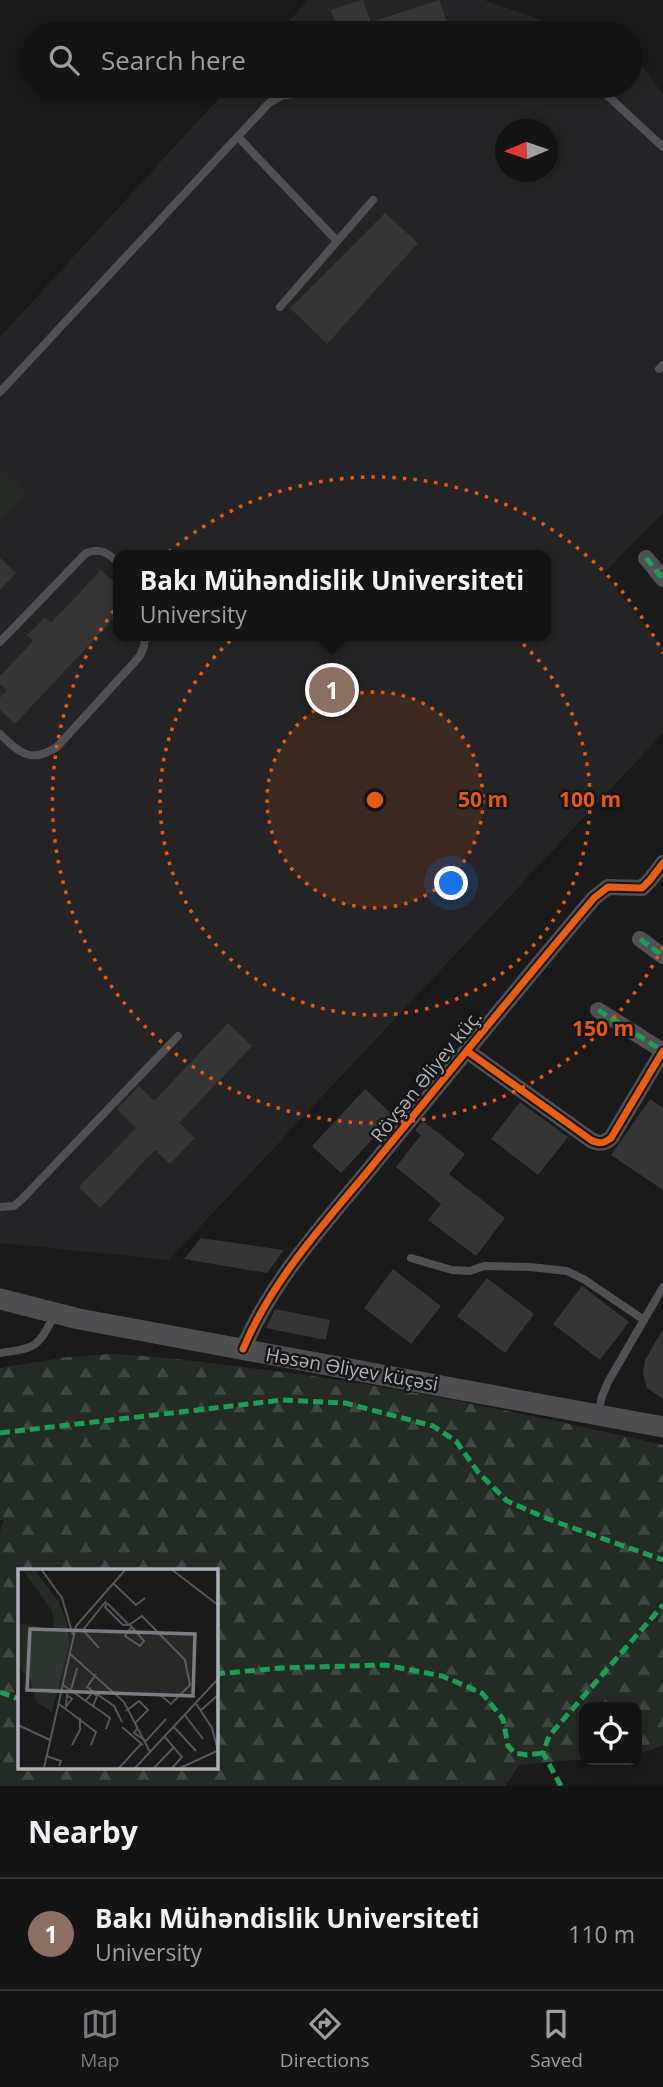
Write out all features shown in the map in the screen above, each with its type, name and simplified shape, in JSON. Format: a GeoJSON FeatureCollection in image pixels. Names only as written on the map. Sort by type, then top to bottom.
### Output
{"type":"FeatureCollection","features":[{"type":"Feature","properties":{"kind":"main road","name":"Həsən Əliyev küçəsi"},"geometry":{"type":"LineString","coordinates":[[0,1298],[55,1314],[663,1427]]}},
{"type":"Feature","properties":{"kind":"street"},"geometry":{"type":"LineString","coordinates":[[646,558],[663,579]]}},
{"type":"Feature","properties":{"kind":"street","name":"Rövşən Əliyev küç."},"geometry":{"type":"LineString","coordinates":[[243,1349],[261,1309],[277,1284],[594,898],[608,887],[642,888],[663,863]]}},
{"type":"Feature","properties":{"kind":"street"},"geometry":{"type":"LineString","coordinates":[[640,939],[663,956]]}},
{"type":"Feature","properties":{"kind":"street"},"geometry":{"type":"LineString","coordinates":[[467,1051],[591,1140],[599,1144],[605,1143],[611,1139],[663,1051],[598,1010]]}},
{"type":"Feature","properties":{"kind":"lane"},"geometry":{"type":"LineString","coordinates":[[0,392],[269,103],[278,98]]}},
{"type":"Feature","properties":{"kind":"lane"},"geometry":{"type":"LineString","coordinates":[[610,98],[663,147]]}},
{"type":"Feature","properties":{"kind":"lane"},"geometry":{"type":"LineString","coordinates":[[238,136],[337,241]]}},
{"type":"Feature","properties":{"kind":"lane"},"geometry":{"type":"LineString","coordinates":[[281,307],[373,200]]}},
{"type":"Feature","properties":{"kind":"lane"},"geometry":{"type":"LineString","coordinates":[[0,642],[86,553],[100,550],[113,558]]}},
{"type":"Feature","properties":{"kind":"lane"},"geometry":{"type":"LineString","coordinates":[[0,734],[20,752],[30,756],[44,755],[57,747],[140,656],[144,641]]}},
{"type":"Feature","properties":{"kind":"lane"},"geometry":{"type":"LineString","coordinates":[[0,1207],[14,1206],[22,1199],[178,1036]]}},
{"type":"Feature","properties":{"kind":"lane"},"geometry":{"type":"LineString","coordinates":[[411,1258],[452,1270],[470,1271],[484,1266],[567,1271],[585,1279],[644,1320]]}},
{"type":"Feature","properties":{"kind":"lane"},"geometry":{"type":"LineString","coordinates":[[598,1415],[608,1382],[663,1287]]}},
{"type":"Feature","properties":{"kind":"lane"},"geometry":{"type":"LineString","coordinates":[[0,1353],[33,1347],[43,1338],[55,1314]]}},
{"type":"Feature","properties":{"kind":"shaded area"},"geometry":{"type":"Polygon","coordinates":[[[308,0],[484,0],[545,21],[289,21],[308,0]]]}},
{"type":"Feature","properties":{"kind":"shaded area"},"geometry":{"type":"Polygon","coordinates":[[[642,66],[663,94],[663,513],[604,573],[663,648],[663,733],[169,1260],[0,1243],[0,337],[219,98],[642,98],[642,66]]]}},
{"type":"Feature","properties":{"kind":"green space"},"geometry":{"type":"Polygon","coordinates":[[[0,468],[27,494],[0,522],[0,468]]]}},
{"type":"Feature","properties":{"kind":"green space"},"geometry":{"type":"Polygon","coordinates":[[[111,1354],[146,1356],[353,1382],[663,1445],[663,1745],[642,1753],[642,1702],[579,1702],[579,1759],[519,1765],[505,1786],[0,1786],[0,1532],[4,1520],[0,1520],[0,1368],[68,1357],[111,1354]]]}},
{"type":"Feature","properties":{"kind":"building"},"geometry":{"type":"Polygon","coordinates":[[[363,0],[371,21],[335,21],[331,10],[363,0]]]}},
{"type":"Feature","properties":{"kind":"building"},"geometry":{"type":"Polygon","coordinates":[[[439,0],[447,21],[374,21],[439,0]]]}},
{"type":"Feature","properties":{"kind":"building"},"geometry":{"type":"Polygon","coordinates":[[[385,213],[418,243],[327,344],[290,308],[385,213]]]}},
{"type":"Feature","properties":{"kind":"building"},"geometry":{"type":"Polygon","coordinates":[[[0,558],[16,573],[0,590],[0,558]]]}},
{"type":"Feature","properties":{"kind":"building"},"geometry":{"type":"Polygon","coordinates":[[[101,570],[113,581],[113,619],[15,724],[0,710],[0,698],[7,690],[0,684],[0,676],[33,641],[27,635],[45,617],[51,623],[101,570]]]}},
{"type":"Feature","properties":{"kind":"building"},"geometry":{"type":"Polygon","coordinates":[[[228,1023],[252,1046],[179,1123],[195,1138],[170,1164],[155,1150],[100,1208],[79,1187],[136,1128],[117,1109],[139,1086],[154,1101],[228,1023]]]}},
{"type":"Feature","properties":{"kind":"building"},"geometry":{"type":"Polygon","coordinates":[[[365,1089],[394,1116],[341,1173],[312,1146],[365,1089]]]}},
{"type":"Feature","properties":{"kind":"building"},"geometry":{"type":"Polygon","coordinates":[[[650,1099],[663,1108],[663,1190],[611,1155],[650,1099]]]}},
{"type":"Feature","properties":{"kind":"building"},"geometry":{"type":"Polygon","coordinates":[[[520,1102],[568,1137],[538,1175],[491,1139],[520,1102]]]}},
{"type":"Feature","properties":{"kind":"building"},"geometry":{"type":"Polygon","coordinates":[[[423,1121],[465,1154],[449,1174],[505,1218],[476,1256],[428,1220],[441,1204],[396,1167],[421,1135],[415,1130],[423,1121]]]}},
{"type":"Feature","properties":{"kind":"building"},"geometry":{"type":"Polygon","coordinates":[[[201,1238],[284,1250],[267,1273],[184,1259],[201,1238]]]}},
{"type":"Feature","properties":{"kind":"building"},"geometry":{"type":"Polygon","coordinates":[[[393,1269],[441,1306],[411,1344],[364,1308],[393,1269]]]}},
{"type":"Feature","properties":{"kind":"building"},"geometry":{"type":"Polygon","coordinates":[[[487,1278],[534,1314],[505,1353],[457,1316],[487,1278]]]}},
{"type":"Feature","properties":{"kind":"building"},"geometry":{"type":"Polygon","coordinates":[[[582,1286],[629,1322],[600,1360],[553,1324],[582,1286]]]}},
{"type":"Feature","properties":{"kind":"building"},"geometry":{"type":"Polygon","coordinates":[[[275,1309],[330,1320],[326,1340],[266,1328],[275,1309]]]}},
{"type":"Feature","properties":{"kind":"building"},"geometry":{"type":"Polygon","coordinates":[[[663,1329],[663,1399],[647,1388],[643,1374],[645,1360],[663,1329]]]}},
{"type":"Feature","properties":{"kind":"marked path"},"geometry":{"type":"LineString","coordinates":[[646,558],[663,579]]}},
{"type":"Feature","properties":{"kind":"marked path"},"geometry":{"type":"LineString","coordinates":[[640,939],[663,956]]}},
{"type":"Feature","properties":{"kind":"marked path"},"geometry":{"type":"LineString","coordinates":[[598,1010],[663,1051]]}},
{"type":"Feature","properties":{"kind":"marked path"},"geometry":{"type":"LineString","coordinates":[[0,1433],[283,1400],[345,1403],[433,1426],[456,1441],[478,1472],[507,1501],[548,1519],[663,1560]]}},
{"type":"Feature","properties":{"kind":"marked path"},"geometry":{"type":"LineString","coordinates":[[561,1786],[543,1753],[549,1736],[663,1605]]}},
{"type":"Feature","properties":{"kind":"marked path"},"geometry":{"type":"LineString","coordinates":[[217,1674],[281,1668],[385,1665],[442,1676],[482,1693],[503,1719],[508,1746],[515,1753],[543,1753]]}},
{"type":"Feature","properties":{"kind":"marked path"},"geometry":{"type":"LineString","coordinates":[[0,1692],[18,1699]]}},
{"type":"Feature","properties":{"kind":"cycle path"},"geometry":{"type":"LineString","coordinates":[[243,1349],[287,1271],[594,898],[608,887],[642,888],[663,863]]}},
{"type":"Feature","properties":{"kind":"cycle path"},"geometry":{"type":"LineString","coordinates":[[467,1051],[591,1140],[601,1143],[611,1138],[663,1051]]}},
{"type":"Feature","properties":{"kind":"place","name":"Bakı Mühəndislik Universiteti"},"geometry":{"type":"Point","coordinates":[332,690]}}]}
